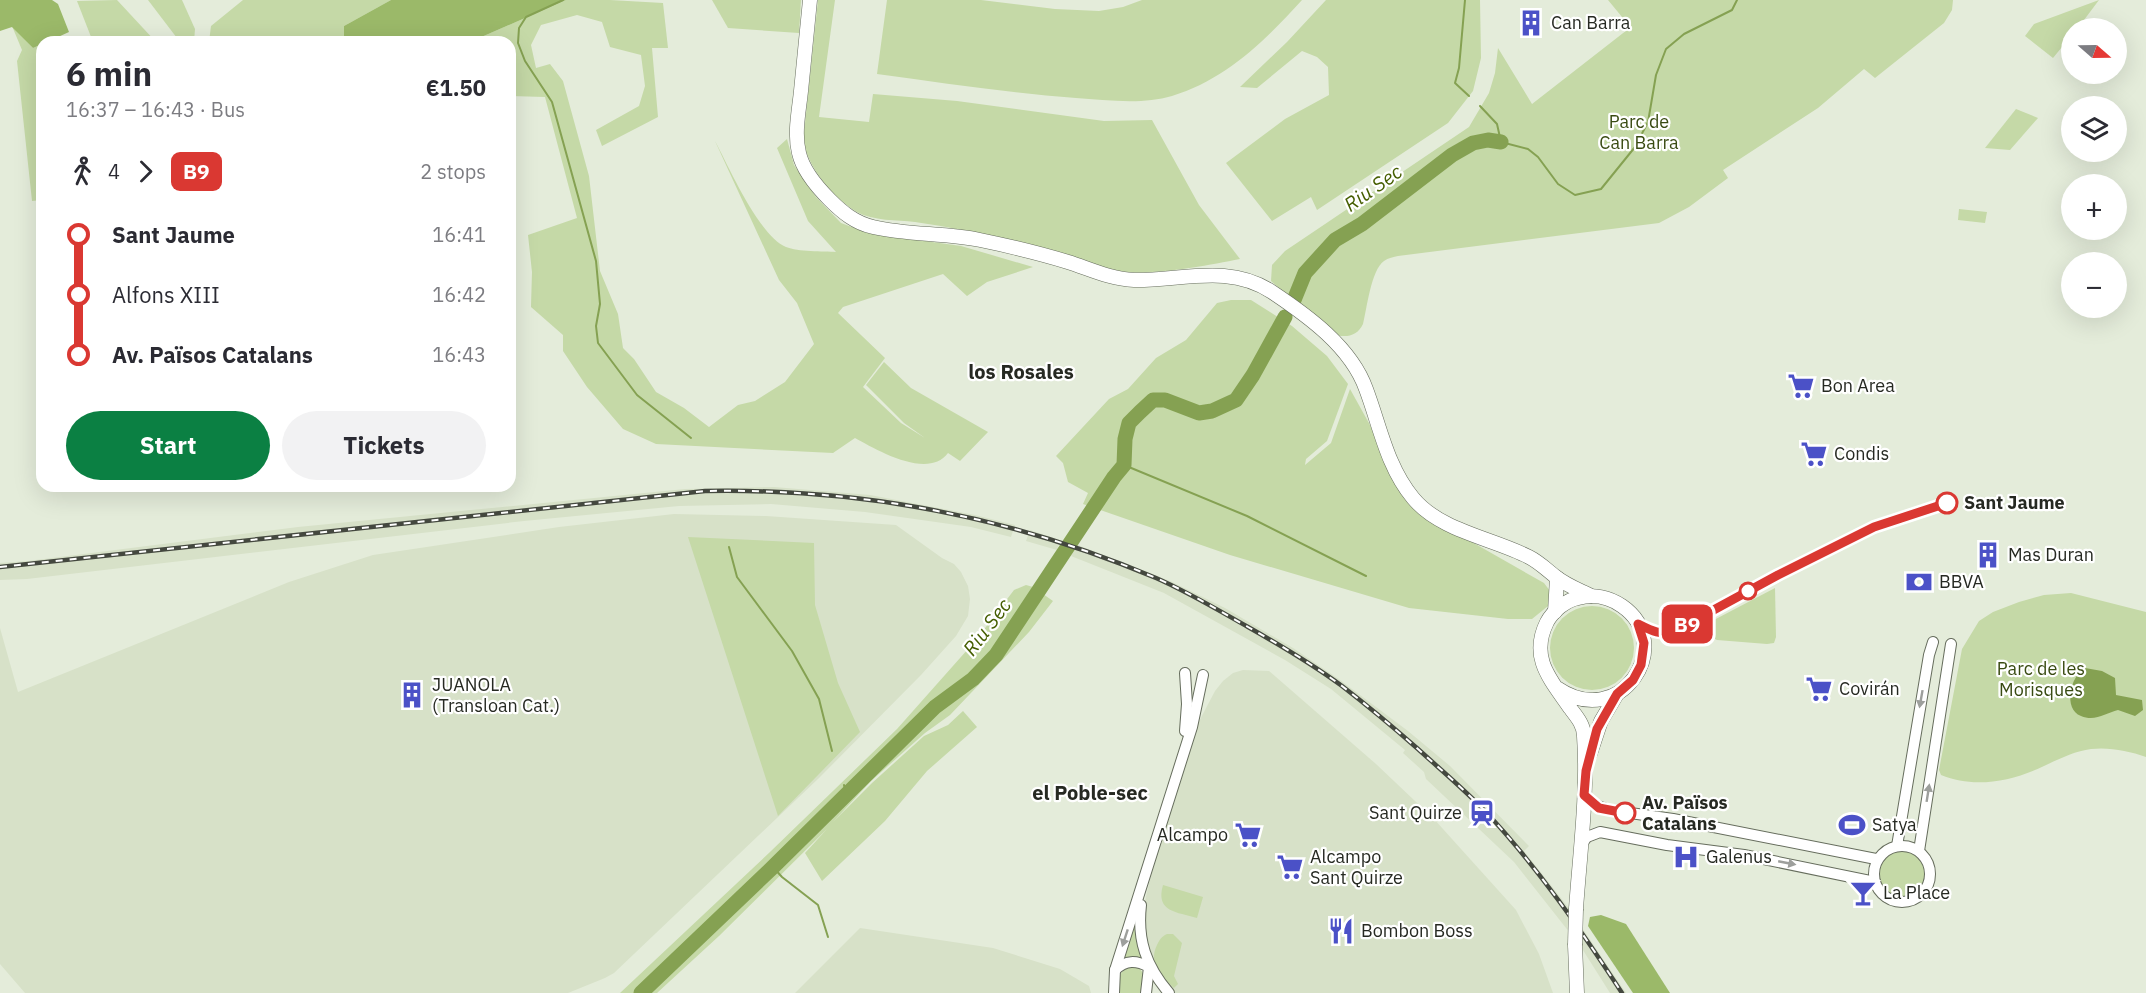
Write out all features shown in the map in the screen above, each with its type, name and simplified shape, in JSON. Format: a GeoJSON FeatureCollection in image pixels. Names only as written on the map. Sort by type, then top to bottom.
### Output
{"type":"FeatureCollection","features":[{"type":"Feature","properties":{"kind":"main road"},"geometry":{"type":"LineString","coordinates":[[810,0],[797,130],[799,152],[808,174],[841,211],[861,223],[880,228],[977,239],[1120,278],[1214,276],[1244,280],[1269,290],[1306,316],[1337,344],[1357,372],[1366,388],[1371,409],[1400,480],[1421,506],[1458,527],[1533,559],[1557,578],[1591,596],[1611,600],[1635,619],[1643,639],[1643,654],[1640,668],[1630,683],[1617,694],[1604,699],[1587,700],[1571,696],[1557,688]]}},
{"type":"Feature","properties":{"kind":"main road"},"geometry":{"type":"LineString","coordinates":[[962,238],[975,244],[1107,281],[1149,285],[1219,285],[1256,293],[1283,310],[1331,350],[1351,374],[1371,409]]}},
{"type":"Feature","properties":{"kind":"main road"},"geometry":{"type":"LineString","coordinates":[[1555,612],[1557,578]]}},
{"type":"Feature","properties":{"kind":"main road"},"geometry":{"type":"LineString","coordinates":[[1577,993],[1576,909],[1586,771],[1583,728],[1545,671],[1540,646],[1549,618],[1555,612],[1574,598],[1591,596]]}},
{"type":"Feature","properties":{"kind":"main road"},"geometry":{"type":"LineString","coordinates":[[1586,771],[1597,729],[1617,694]]}},
{"type":"Feature","properties":{"kind":"street"},"geometry":{"type":"LineString","coordinates":[[1897,846],[1933,642]]}},
{"type":"Feature","properties":{"kind":"street"},"geometry":{"type":"LineString","coordinates":[[1919,851],[1951,644]]}},
{"type":"Feature","properties":{"kind":"street"},"geometry":{"type":"LineString","coordinates":[[1180,760],[1186,724],[1185,672]]}},
{"type":"Feature","properties":{"kind":"street"},"geometry":{"type":"LineString","coordinates":[[1114,993],[1115,970],[1192,727],[1203,675]]}},
{"type":"Feature","properties":{"kind":"street"},"geometry":{"type":"LineString","coordinates":[[1584,795],[1593,804],[1609,810],[1673,819],[1876,860]]}},
{"type":"Feature","properties":{"kind":"street"},"geometry":{"type":"LineString","coordinates":[[1581,845],[1594,833],[1600,832],[1667,845],[1744,855],[1875,882]]}},
{"type":"Feature","properties":{"kind":"street"},"geometry":{"type":"LineString","coordinates":[[1897,846],[1919,851],[1929,865],[1930,879],[1922,895],[1899,902],[1882,894],[1875,882],[1873,870],[1880,854],[1897,846]]}},
{"type":"Feature","properties":{"kind":"street"},"geometry":{"type":"LineString","coordinates":[[1143,884],[1140,935],[1149,967],[1169,993]]}},
{"type":"Feature","properties":{"kind":"street"},"geometry":{"type":"LineString","coordinates":[[1115,970],[1131,962],[1149,967]]}},
{"type":"Feature","properties":{"kind":"street"},"geometry":{"type":"LineString","coordinates":[[1146,993],[1149,967]]}},
{"type":"Feature","properties":{"kind":"shaded area"},"geometry":{"type":"Polygon","coordinates":[[[0,0],[52,0],[58,4],[69,32],[60,36],[36,36],[36,47],[33,48],[12,27],[0,31],[0,0]]]}},
{"type":"Feature","properties":{"kind":"shaded area"},"geometry":{"type":"Polygon","coordinates":[[[391,0],[566,0],[484,36],[344,36],[344,26],[391,0]]]}},
{"type":"Feature","properties":{"kind":"shaded area"},"geometry":{"type":"Polygon","coordinates":[[[774,487],[870,495],[1015,525],[1011,537],[971,527],[865,512],[771,504],[679,506],[524,521],[27,579],[0,580],[0,563],[298,527],[685,489],[774,487]]]}},
{"type":"Feature","properties":{"kind":"shaded area"},"geometry":{"type":"Polygon","coordinates":[[[674,514],[766,516],[896,525],[954,564],[961,572],[968,586],[970,599],[968,616],[956,636],[921,675],[819,778],[614,973],[568,993],[25,993],[0,964],[0,628],[18,692],[289,582],[373,555],[559,527],[674,514]]]}},
{"type":"Feature","properties":{"kind":"shaded area"},"geometry":{"type":"Polygon","coordinates":[[[1030,530],[1060,540],[1057,550],[1026,541],[1030,530]]]}},
{"type":"Feature","properties":{"kind":"shaded area"},"geometry":{"type":"Polygon","coordinates":[[[1075,544],[1170,581],[1225,608],[1293,648],[1408,731],[1450,766],[1529,846],[1524,851],[1568,907],[1626,993],[1610,993],[1581,947],[1514,862],[1426,779],[1424,772],[1403,753],[1405,750],[1331,689],[1285,660],[1164,593],[1071,556],[1075,544]]]}},
{"type":"Feature","properties":{"kind":"shaded area"},"geometry":{"type":"Polygon","coordinates":[[[2085,668],[2102,671],[2115,678],[2116,695],[2142,700],[2143,710],[2135,716],[2118,710],[2091,718],[2075,712],[2070,700],[2072,685],[2085,668]]]}},
{"type":"Feature","properties":{"kind":"shaded area"},"geometry":{"type":"Polygon","coordinates":[[[1243,670],[1269,671],[1376,764],[1434,819],[1516,910],[1539,954],[1553,993],[1175,993],[1160,976],[1145,941],[1142,914],[1150,879],[1194,731],[1215,691],[1223,681],[1233,673],[1243,670]]]}},
{"type":"Feature","properties":{"kind":"shaded area"},"geometry":{"type":"Polygon","coordinates":[[[1601,915],[1626,924],[1670,993],[1633,993],[1588,926],[1590,917],[1601,915]]]}},
{"type":"Feature","properties":{"kind":"shaded area"},"geometry":{"type":"Polygon","coordinates":[[[860,928],[993,948],[1060,969],[1089,986],[1091,993],[795,993],[860,928]]]}},
{"type":"Feature","properties":{"kind":"green space"},"geometry":{"type":"Polygon","coordinates":[[[117,0],[150,36],[91,36],[77,1],[117,0]]]}},
{"type":"Feature","properties":{"kind":"green space"},"geometry":{"type":"Polygon","coordinates":[[[148,0],[182,0],[195,29],[194,36],[175,36],[148,0]]]}},
{"type":"Feature","properties":{"kind":"green space"},"geometry":{"type":"Polygon","coordinates":[[[243,0],[391,0],[344,26],[344,36],[210,36],[211,26],[243,0]]]}},
{"type":"Feature","properties":{"kind":"green space"},"geometry":{"type":"Polygon","coordinates":[[[566,0],[663,3],[668,48],[652,48],[658,117],[602,146],[596,130],[639,106],[645,86],[641,55],[610,47],[602,22],[577,15],[541,25],[531,45],[536,68],[550,64],[563,81],[589,176],[600,271],[618,314],[623,348],[634,359],[656,392],[684,408],[709,427],[738,405],[755,401],[785,382],[814,344],[797,303],[779,280],[715,141],[755,215],[776,240],[791,249],[836,252],[808,221],[777,148],[787,139],[794,165],[816,197],[841,223],[868,233],[961,246],[1033,267],[987,282],[967,296],[943,274],[843,307],[838,313],[885,358],[863,387],[901,423],[925,438],[904,423],[866,385],[884,362],[911,388],[988,432],[960,461],[948,453],[939,461],[928,464],[902,460],[855,438],[833,453],[656,444],[623,429],[587,387],[563,351],[563,335],[531,307],[532,272],[528,235],[577,218],[545,97],[516,96],[516,36],[484,36],[566,0]]]}},
{"type":"Feature","properties":{"kind":"green space"},"geometry":{"type":"Polygon","coordinates":[[[712,0],[801,0],[799,33],[728,28],[712,0]]]}},
{"type":"Feature","properties":{"kind":"green space"},"geometry":{"type":"Polygon","coordinates":[[[818,0],[835,0],[819,117],[869,122],[873,94],[957,101],[1104,121],[1152,120],[1199,205],[1240,259],[1163,271],[1118,271],[1070,256],[993,237],[915,222],[878,219],[857,212],[823,182],[811,163],[803,142],[818,0]]]}},
{"type":"Feature","properties":{"kind":"green space"},"geometry":{"type":"Polygon","coordinates":[[[887,0],[981,0],[1055,9],[1099,11],[1123,7],[1142,0],[1302,0],[1259,44],[1209,80],[1191,89],[1160,99],[1124,101],[977,88],[877,74],[887,0]]]}},
{"type":"Feature","properties":{"kind":"green space"},"geometry":{"type":"Polygon","coordinates":[[[1326,0],[1480,0],[1481,58],[1473,91],[1448,123],[1317,210],[1311,197],[1272,221],[1226,163],[1285,119],[1329,95],[1328,67],[1317,57],[1302,51],[1257,88],[1240,87],[1326,0]]]}},
{"type":"Feature","properties":{"kind":"green space","name":"Parc de Can Barra"},"geometry":{"type":"Polygon","coordinates":[[[1608,0],[1953,0],[1952,10],[1944,23],[1875,78],[1864,69],[1818,108],[1723,170],[1728,178],[1689,207],[1659,223],[1389,258],[1376,272],[1363,324],[1357,332],[1346,336],[1332,334],[1271,281],[1272,265],[1285,251],[1469,127],[1489,93],[1495,73],[1498,48],[1532,104],[1627,30],[1627,23],[1608,0]]]}},
{"type":"Feature","properties":{"kind":"green space"},"geometry":{"type":"Polygon","coordinates":[[[2099,0],[2086,18],[2061,18],[2061,48],[2053,58],[2025,36],[2034,24],[2099,0]]]}},
{"type":"Feature","properties":{"kind":"green space"},"geometry":{"type":"Polygon","coordinates":[[[12,26],[33,48],[36,47],[36,201],[32,201],[17,61],[22,50],[12,26]]]}},
{"type":"Feature","properties":{"kind":"green space"},"geometry":{"type":"Polygon","coordinates":[[[2016,109],[2038,118],[2010,150],[1985,148],[2016,109]]]}},
{"type":"Feature","properties":{"kind":"green space"},"geometry":{"type":"Polygon","coordinates":[[[1959,209],[1987,212],[1985,223],[1958,220],[1959,209]]]}},
{"type":"Feature","properties":{"kind":"green space"},"geometry":{"type":"Polygon","coordinates":[[[1251,300],[1292,326],[1327,356],[1348,384],[1327,441],[1306,459],[1305,465],[1331,443],[1350,389],[1370,425],[1401,492],[1426,519],[1442,525],[1544,583],[1550,591],[1551,599],[1548,606],[1532,619],[1508,619],[1409,608],[1230,555],[1083,504],[1088,493],[1068,482],[1063,463],[1056,456],[1109,399],[1128,389],[1156,358],[1186,340],[1217,303],[1251,300]]]}},
{"type":"Feature","properties":{"kind":"green space"},"geometry":{"type":"Polygon","coordinates":[[[688,537],[814,543],[815,605],[838,683],[860,732],[778,816],[688,537]]]}},
{"type":"Feature","properties":{"kind":"green space"},"geometry":{"type":"Polygon","coordinates":[[[1026,585],[1033,587],[1053,601],[1029,632],[950,715],[925,733],[871,781],[833,822],[924,736],[948,725],[963,711],[977,727],[927,771],[885,821],[822,881],[805,853],[827,829],[719,936],[657,993],[620,993],[897,729],[976,640],[1014,590],[1026,585]]]}},
{"type":"Feature","properties":{"kind":"green space"},"geometry":{"type":"Polygon","coordinates":[[[1775,588],[1776,637],[1774,643],[1717,640],[1711,637],[1709,626],[1712,621],[1775,588]]]}},
{"type":"Feature","properties":{"kind":"green space","name":"Parc de les Morisques"},"geometry":{"type":"Polygon","coordinates":[[[2071,593],[2146,612],[2146,757],[2119,750],[2091,749],[2073,753],[2032,771],[2006,779],[1967,782],[1941,775],[1939,770],[1962,649],[1979,621],[1993,612],[2019,602],[2044,595],[2071,593]]]}},
{"type":"Feature","properties":{"kind":"green space"},"geometry":{"type":"Polygon","coordinates":[[[1592,606],[1608,609],[1622,618],[1631,632],[1634,648],[1631,664],[1622,678],[1608,687],[1592,690],[1576,687],[1562,678],[1553,664],[1550,648],[1553,632],[1562,618],[1576,609],[1592,606]]]}},
{"type":"Feature","properties":{"kind":"green space"},"geometry":{"type":"Polygon","coordinates":[[[1898,850],[1908,850],[1920,857],[1927,869],[1927,879],[1920,891],[1908,898],[1898,898],[1883,887],[1879,879],[1879,869],[1890,854],[1898,850]]]}},
{"type":"Feature","properties":{"kind":"green space"},"geometry":{"type":"Polygon","coordinates":[[[1163,885],[1203,897],[1197,918],[1175,912],[1165,906],[1161,894],[1163,885]]]}},
{"type":"Feature","properties":{"kind":"green space"},"geometry":{"type":"Polygon","coordinates":[[[1136,920],[1141,957],[1124,958],[1136,920]]]}},
{"type":"Feature","properties":{"kind":"green space"},"geometry":{"type":"Polygon","coordinates":[[[1167,934],[1173,934],[1182,943],[1174,976],[1178,984],[1174,988],[1157,969],[1154,958],[1159,941],[1167,934]]]}},
{"type":"Feature","properties":{"kind":"green space"},"geometry":{"type":"Polygon","coordinates":[[[1136,966],[1143,974],[1143,993],[1119,993],[1121,974],[1126,969],[1136,966]]]}},
{"type":"Feature","properties":{"kind":"waterway"},"geometry":{"type":"LineString","coordinates":[[563,0],[526,17],[519,28],[518,43],[525,61],[552,102],[596,261],[600,304],[596,326],[598,343],[637,395],[691,438]]}},
{"type":"Feature","properties":{"kind":"waterway"},"geometry":{"type":"LineString","coordinates":[[1465,0],[1459,68],[1455,83],[1469,96]]}},
{"type":"Feature","properties":{"kind":"waterway"},"geometry":{"type":"LineString","coordinates":[[1480,106],[1497,124],[1501,142],[1528,149],[1538,157],[1558,184],[1575,195],[1601,189],[1635,147],[1648,122],[1656,75],[1666,49],[1684,34],[1732,10],[1737,0]]}},
{"type":"Feature","properties":{"kind":"waterway","name":"Riu Sec"},"geometry":{"type":"LineString","coordinates":[[1294,300],[1305,273],[1335,240],[1362,224],[1452,155],[1473,143],[1488,140],[1501,142]]}},
{"type":"Feature","properties":{"kind":"waterway","name":"Riu Sec"},"geometry":{"type":"LineString","coordinates":[[641,993],[935,707],[973,679],[996,655],[1124,465],[1125,439],[1129,423],[1153,400],[1165,400],[1199,413],[1212,411],[1236,400],[1253,375],[1285,317]]}},
{"type":"Feature","properties":{"kind":"waterway"},"geometry":{"type":"LineString","coordinates":[[1124,465],[1247,516],[1366,576]]}},
{"type":"Feature","properties":{"kind":"waterway"},"geometry":{"type":"LineString","coordinates":[[729,547],[737,577],[792,651],[819,699],[832,751]]}},
{"type":"Feature","properties":{"kind":"waterway"},"geometry":{"type":"LineString","coordinates":[[844,785],[846,794]]}},
{"type":"Feature","properties":{"kind":"waterway"},"geometry":{"type":"LineString","coordinates":[[773,867],[782,877],[818,905],[828,937]]}},
{"type":"Feature","properties":{"kind":"railway"},"geometry":{"type":"LineString","coordinates":[[0,567],[705,491],[763,491],[878,501],[935,510],[991,523],[1047,538],[1168,583],[1308,662],[1342,686],[1418,749],[1487,813],[1524,855],[1558,900],[1622,993]]}},
{"type":"Feature","properties":{"kind":"bus line","name":"B9"},"geometry":{"type":"LineString","coordinates":[[1625,813],[1599,808],[1584,795],[1586,771],[1597,729],[1617,694],[1633,680],[1641,665],[1644,643],[1638,624],[1655,633],[1675,631],[1778,575],[1874,527],[1947,503]]}},
{"type":"Feature","properties":{"kind":"place","name":"Can Barra"},"geometry":{"type":"Point","coordinates":[1531,23]}},
{"type":"Feature","properties":{"kind":"place","name":"Bon Area"},"geometry":{"type":"Point","coordinates":[1801,386]}},
{"type":"Feature","properties":{"kind":"place","name":"Condis"},"geometry":{"type":"Point","coordinates":[1814,454]}},
{"type":"Feature","properties":{"kind":"place","name":"Sant Jaume"},"geometry":{"type":"Point","coordinates":[1947,503]}},
{"type":"Feature","properties":{"kind":"place","name":"Mas Duran"},"geometry":{"type":"Point","coordinates":[1988,555]}},
{"type":"Feature","properties":{"kind":"place","name":"BBVA"},"geometry":{"type":"Point","coordinates":[1919,582]}},
{"type":"Feature","properties":{"kind":"place","name":"Covirán"},"geometry":{"type":"Point","coordinates":[1819,689]}},
{"type":"Feature","properties":{"kind":"place","name":"JUANOLA (Transloan Cat.)"},"geometry":{"type":"Point","coordinates":[412,695]}},
{"type":"Feature","properties":{"kind":"place","name":"Sant Quirze"},"geometry":{"type":"Point","coordinates":[1482,813]}},
{"type":"Feature","properties":{"kind":"place","name":"Av. Països Catalans"},"geometry":{"type":"Point","coordinates":[1625,813]}},
{"type":"Feature","properties":{"kind":"place","name":"Satya"},"geometry":{"type":"Point","coordinates":[1852,825]}},
{"type":"Feature","properties":{"kind":"place","name":"Alcampo"},"geometry":{"type":"Point","coordinates":[1248,835]}},
{"type":"Feature","properties":{"kind":"place","name":"Galenus"},"geometry":{"type":"Point","coordinates":[1686,857]}},
{"type":"Feature","properties":{"kind":"place","name":"Alcampo Sant Quirze"},"geometry":{"type":"Point","coordinates":[1290,867]}},
{"type":"Feature","properties":{"kind":"place","name":"La Place"},"geometry":{"type":"Point","coordinates":[1863,893]}},
{"type":"Feature","properties":{"kind":"place","name":"Bombon Boss"},"geometry":{"type":"Point","coordinates":[1341,931]}},
{"type":"Feature","properties":{"kind":"district","name":"los Rosales"},"geometry":{"type":"Point","coordinates":[1021,372]}},
{"type":"Feature","properties":{"kind":"district","name":"el Poble-sec"},"geometry":{"type":"Point","coordinates":[1090,793]}}]}
